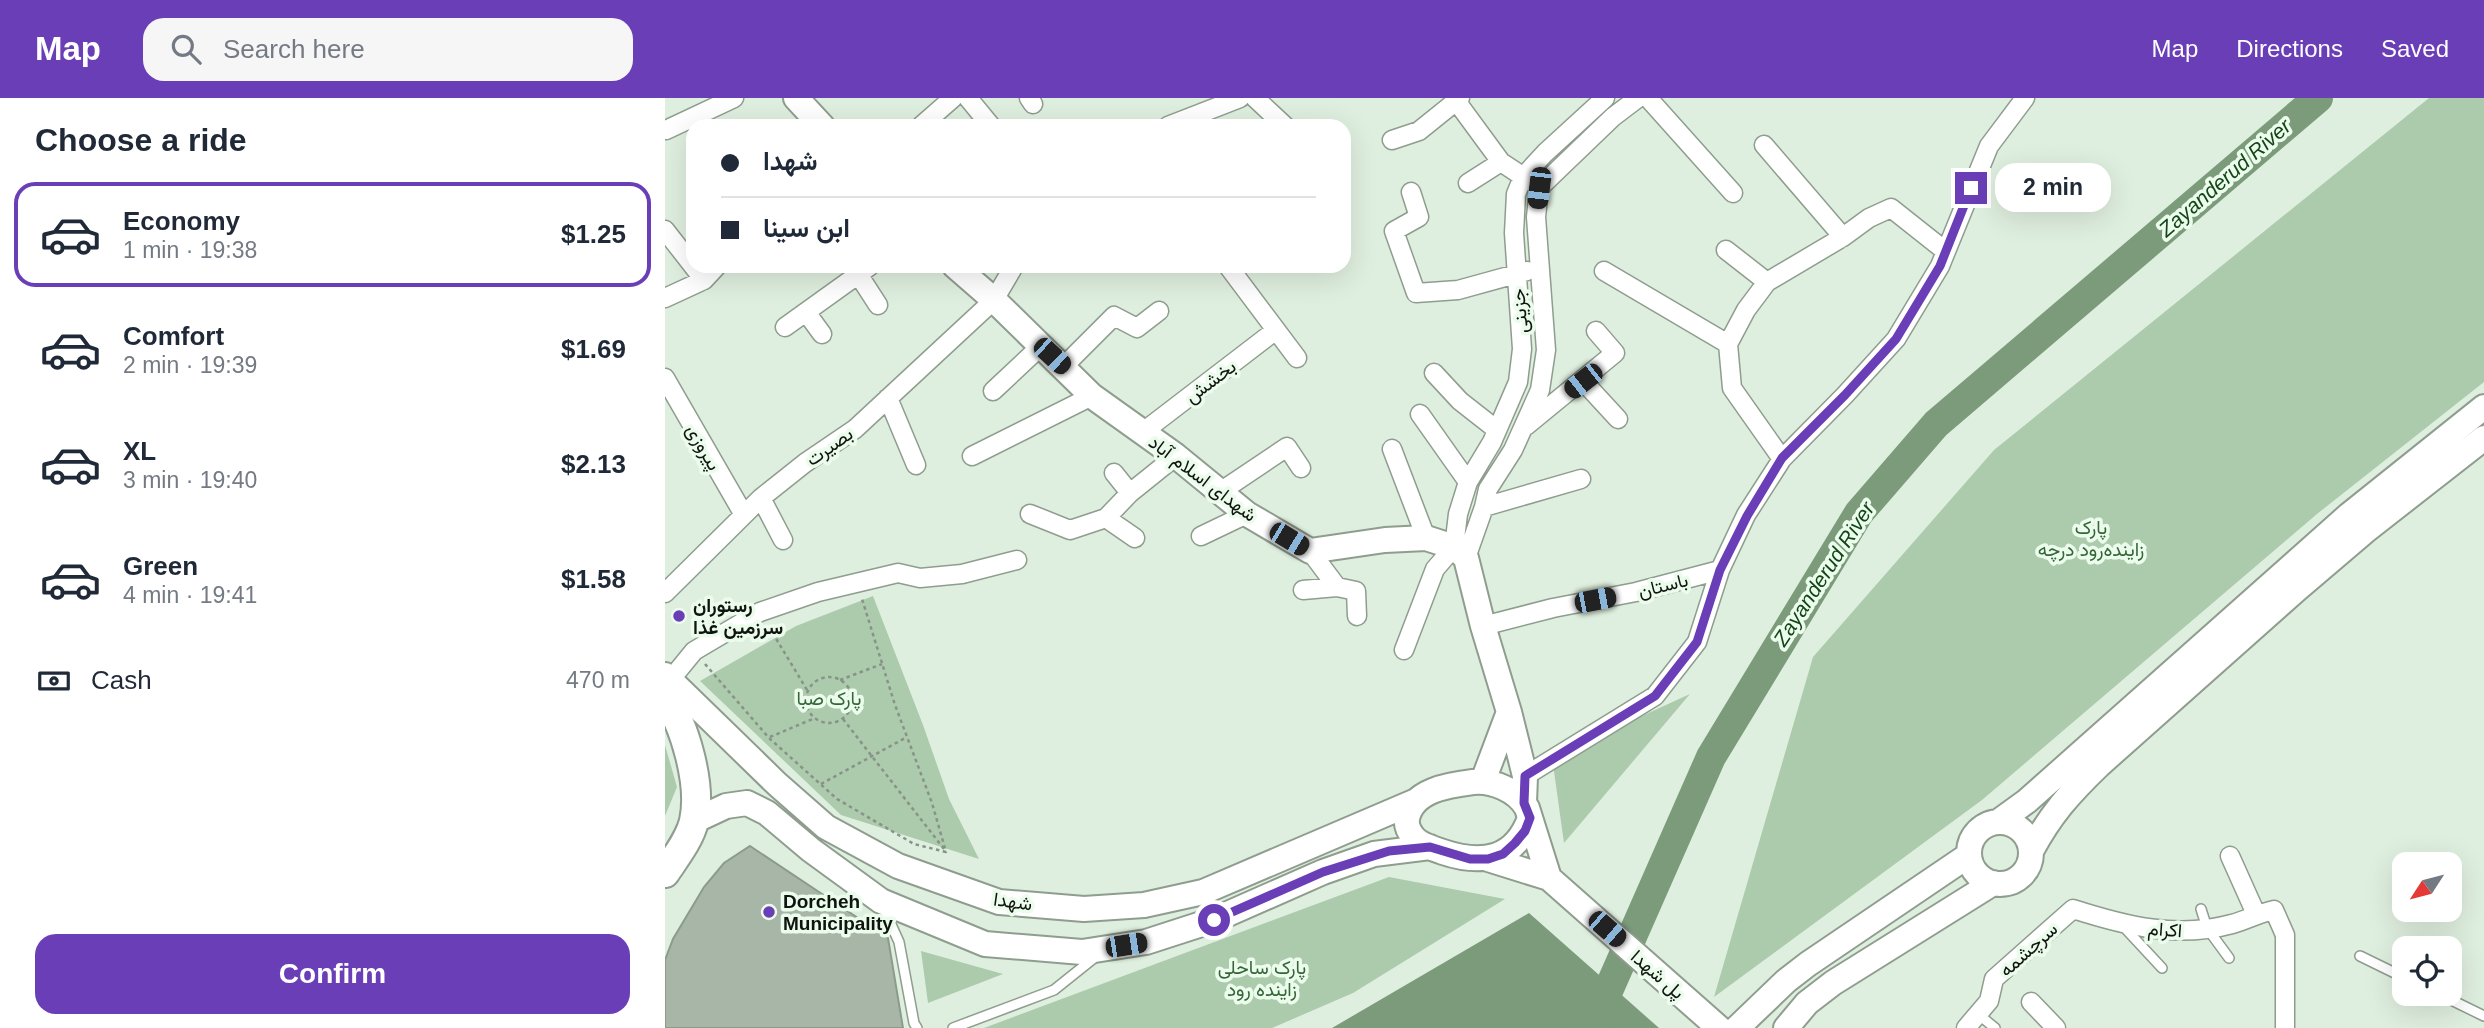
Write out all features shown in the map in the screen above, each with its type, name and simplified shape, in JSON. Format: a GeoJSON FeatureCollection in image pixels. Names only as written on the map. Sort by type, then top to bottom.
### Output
{"type":"FeatureCollection","features":[{"type":"Feature","properties":{"kind":"main road"},"geometry":{"type":"LineString","coordinates":[[665,873],[694,821],[695,794],[689,746],[667,683]]}},
{"type":"Feature","properties":{"kind":"street"},"geometry":{"type":"LineString","coordinates":[[689,119],[734,98]]}},
{"type":"Feature","properties":{"kind":"street"},"geometry":{"type":"LineString","coordinates":[[796,98],[812,119]]}},
{"type":"Feature","properties":{"kind":"street"},"geometry":{"type":"LineString","coordinates":[[928,119],[953,98]]}},
{"type":"Feature","properties":{"kind":"street"},"geometry":{"type":"LineString","coordinates":[[968,98],[985,119]]}},
{"type":"Feature","properties":{"kind":"street"},"geometry":{"type":"LineString","coordinates":[[1186,119],[1240,98]]}},
{"type":"Feature","properties":{"kind":"street"},"geometry":{"type":"LineString","coordinates":[[1255,98],[1278,119]]}},
{"type":"Feature","properties":{"kind":"street","name":"جزینی"},"geometry":{"type":"LineString","coordinates":[[1460,553],[1458,514],[1468,482],[1497,430],[1518,382],[1522,349],[1514,233],[1516,194],[1523,177],[1545,153],[1605,98]]}},
{"type":"Feature","properties":{"kind":"street"},"geometry":{"type":"LineString","coordinates":[[1404,650],[1435,569],[1460,553],[1484,507],[1488,489],[1513,450],[1540,390],[1546,349],[1538,269],[1536,217],[1539,188],[1613,117],[1638,98]]}},
{"type":"Feature","properties":{"kind":"street"},"geometry":{"type":"LineString","coordinates":[[1649,98],[1733,193]]}},
{"type":"Feature","properties":{"kind":"street"},"geometry":{"type":"LineString","coordinates":[[1525,776],[1655,696],[1697,642],[1720,570],[1747,516],[1782,458],[1896,339],[1940,266],[1944,250],[1989,146],[2025,98]]}},
{"type":"Feature","properties":{"kind":"street"},"geometry":{"type":"LineString","coordinates":[[1392,139],[1419,131],[1457,99],[1501,162],[1539,188]]}},
{"type":"Feature","properties":{"kind":"street"},"geometry":{"type":"LineString","coordinates":[[666,130],[686,121]]}},
{"type":"Feature","properties":{"kind":"street"},"geometry":{"type":"LineString","coordinates":[[1764,145],[1843,237]]}},
{"type":"Feature","properties":{"kind":"street"},"geometry":{"type":"LineString","coordinates":[[1468,183],[1501,162]]}},
{"type":"Feature","properties":{"kind":"street"},"geometry":{"type":"LineString","coordinates":[[1411,192],[1419,217],[1394,230],[1416,293],[1458,290],[1538,269]]}},
{"type":"Feature","properties":{"kind":"street"},"geometry":{"type":"LineString","coordinates":[[1782,458],[1732,388],[1728,344],[1745,310],[1767,282],[1843,237],[1869,218],[1891,208],[1944,250]]}},
{"type":"Feature","properties":{"kind":"street"},"geometry":{"type":"LineString","coordinates":[[665,230],[686,257]]}},
{"type":"Feature","properties":{"kind":"street"},"geometry":{"type":"LineString","coordinates":[[1726,250],[1767,282]]}},
{"type":"Feature","properties":{"kind":"street"},"geometry":{"type":"LineString","coordinates":[[1604,271],[1728,344]]}},
{"type":"Feature","properties":{"kind":"street"},"geometry":{"type":"LineString","coordinates":[[699,273],[704,280]]}},
{"type":"Feature","properties":{"kind":"street"},"geometry":{"type":"LineString","coordinates":[[665,298],[704,280],[710,273]]}},
{"type":"Feature","properties":{"kind":"street"},"geometry":{"type":"LineString","coordinates":[[785,327],[860,273]]}},
{"type":"Feature","properties":{"kind":"street"},"geometry":{"type":"LineString","coordinates":[[865,273],[879,305]]}},
{"type":"Feature","properties":{"kind":"street","name":"شهدای اسلام آباد"},"geometry":{"type":"LineString","coordinates":[[963,273],[1092,396],[1176,456],[1247,514],[1310,551]]}},
{"type":"Feature","properties":{"kind":"street","name":"بصیرت"},"geometry":{"type":"LineString","coordinates":[[665,593],[761,498],[805,463],[855,429],[994,300],[1010,273]]}},
{"type":"Feature","properties":{"kind":"street"},"geometry":{"type":"LineString","coordinates":[[1233,273],[1297,358]]}},
{"type":"Feature","properties":{"kind":"street"},"geometry":{"type":"LineString","coordinates":[[1063,367],[1114,316],[1137,328],[1160,311]]}},
{"type":"Feature","properties":{"kind":"street"},"geometry":{"type":"LineString","coordinates":[[806,312],[822,334]]}},
{"type":"Feature","properties":{"kind":"street","name":"بخشش"},"geometry":{"type":"LineString","coordinates":[[1143,432],[1276,330]]}},
{"type":"Feature","properties":{"kind":"street"},"geometry":{"type":"LineString","coordinates":[[1525,427],[1615,353],[1597,331]]}},
{"type":"Feature","properties":{"kind":"street"},"geometry":{"type":"LineString","coordinates":[[993,391],[1041,346]]}},
{"type":"Feature","properties":{"kind":"street"},"geometry":{"type":"LineString","coordinates":[[1522,349],[1546,349]]}},
{"type":"Feature","properties":{"kind":"street"},"geometry":{"type":"LineString","coordinates":[[1434,373],[1460,401],[1497,430]]}},
{"type":"Feature","properties":{"kind":"street","name":"پیروزی"},"geometry":{"type":"LineString","coordinates":[[665,378],[744,515]]}},
{"type":"Feature","properties":{"kind":"street"},"geometry":{"type":"LineString","coordinates":[[1583,381],[1618,419]]}},
{"type":"Feature","properties":{"kind":"street"},"geometry":{"type":"LineString","coordinates":[[972,456],[1092,396]]}},
{"type":"Feature","properties":{"kind":"street"},"geometry":{"type":"LineString","coordinates":[[888,398],[916,465]]}},
{"type":"Feature","properties":{"kind":"street"},"geometry":{"type":"LineString","coordinates":[[1993,883],[1976,873],[1969,855],[1974,837],[1980,830],[1998,822],[2027,802],[2349,515],[2484,407]]}},
{"type":"Feature","properties":{"kind":"street"},"geometry":{"type":"LineString","coordinates":[[1420,414],[1468,482]]}},
{"type":"Feature","properties":{"kind":"street"},"geometry":{"type":"LineString","coordinates":[[1786,1028],[1807,1003],[1833,983],[1993,883],[2012,882],[2020,877],[2026,870],[2031,851],[2047,821],[2071,792],[2099,765],[2365,531],[2484,438]]}},
{"type":"Feature","properties":{"kind":"street"},"geometry":{"type":"LineString","coordinates":[[1220,492],[1287,447],[1301,468]]}},
{"type":"Feature","properties":{"kind":"street"},"geometry":{"type":"LineString","coordinates":[[1392,449],[1426,538]]}},
{"type":"Feature","properties":{"kind":"street"},"geometry":{"type":"LineString","coordinates":[[1030,514],[1070,530],[1106,518],[1130,493],[1176,456]]}},
{"type":"Feature","properties":{"kind":"street"},"geometry":{"type":"LineString","coordinates":[[1114,473],[1130,493]]}},
{"type":"Feature","properties":{"kind":"street"},"geometry":{"type":"LineString","coordinates":[[1484,507],[1581,479]]}},
{"type":"Feature","properties":{"kind":"street"},"geometry":{"type":"LineString","coordinates":[[761,498],[783,540]]}},
{"type":"Feature","properties":{"kind":"street"},"geometry":{"type":"LineString","coordinates":[[1201,536],[1247,514]]}},
{"type":"Feature","properties":{"kind":"street"},"geometry":{"type":"LineString","coordinates":[[1106,518],[1135,538]]}},
{"type":"Feature","properties":{"kind":"street"},"geometry":{"type":"LineString","coordinates":[[1310,551],[1385,540],[1426,538],[1460,553],[1509,712],[1525,776],[1525,831],[1503,854],[1488,859]]}},
{"type":"Feature","properties":{"kind":"street"},"geometry":{"type":"LineString","coordinates":[[1310,551],[1337,587]]}},
{"type":"Feature","properties":{"kind":"street"},"geometry":{"type":"LineString","coordinates":[[667,683],[694,651],[760,612],[818,592],[898,573],[920,578],[962,574],[1017,559]]}},
{"type":"Feature","properties":{"kind":"street","name":"باستان"},"geometry":{"type":"LineString","coordinates":[[1483,626],[1720,570]]}},
{"type":"Feature","properties":{"kind":"street"},"geometry":{"type":"LineString","coordinates":[[1303,590],[1337,587],[1356,591],[1357,616]]}},
{"type":"Feature","properties":{"kind":"street","name":"شهدا"},"geometry":{"type":"LineString","coordinates":[[667,683],[826,827],[898,866],[999,902],[1084,909],[1144,905],[1203,892],[1416,801]]}},
{"type":"Feature","properties":{"kind":"street"},"geometry":{"type":"LineString","coordinates":[[1483,781],[1509,712]]}},
{"type":"Feature","properties":{"kind":"street"},"geometry":{"type":"LineString","coordinates":[[1483,781],[1497,783],[1527,810],[1549,878],[1488,859],[1462,857],[1418,842],[1406,825],[1408,812],[1416,801],[1448,785],[1483,781]]}},
{"type":"Feature","properties":{"kind":"street"},"geometry":{"type":"LineString","coordinates":[[694,821],[726,806],[747,803],[767,813],[811,850],[881,901],[985,944],[1082,952],[1146,942],[1214,920],[1323,872],[1374,854],[1430,847]]}},
{"type":"Feature","properties":{"kind":"street"},"geometry":{"type":"LineString","coordinates":[[1998,822],[2017,827],[2029,842],[2031,851]]}},
{"type":"Feature","properties":{"kind":"street"},"geometry":{"type":"LineString","coordinates":[[1737,1028],[1786,981],[1808,964],[1969,855]]}},
{"type":"Feature","properties":{"kind":"street"},"geometry":{"type":"LineString","coordinates":[[2230,856],[2256,914],[2274,910],[2285,935],[2285,1028]]}},
{"type":"Feature","properties":{"kind":"street","name":"پل شهدا"},"geometry":{"type":"LineString","coordinates":[[1549,878],[1711,1021]]}},
{"type":"Feature","properties":{"kind":"street","name":"اکرام"},"geometry":{"type":"LineString","coordinates":[[2073,909],[2150,930],[2188,931],[2232,924],[2256,914]]}},
{"type":"Feature","properties":{"kind":"street","name":"سرچشمه"},"geometry":{"type":"LineString","coordinates":[[1972,1021],[1989,1001],[1994,979],[2073,909]]}},
{"type":"Feature","properties":{"kind":"street"},"geometry":{"type":"LineString","coordinates":[[2031,1002],[2056,1028]]}},
{"type":"Feature","properties":{"kind":"lane"},"geometry":{"type":"LineString","coordinates":[[881,901],[899,942],[917,1028]]}},
{"type":"Feature","properties":{"kind":"lane"},"geometry":{"type":"LineString","coordinates":[[2201,909],[2207,928],[2229,958]]}},
{"type":"Feature","properties":{"kind":"lane"},"geometry":{"type":"LineString","coordinates":[[2121,924],[2162,968]]}},
{"type":"Feature","properties":{"kind":"lane"},"geometry":{"type":"LineString","coordinates":[[953,1028],[1054,990],[1105,948]]}},
{"type":"Feature","properties":{"kind":"lane"},"geometry":{"type":"LineString","coordinates":[[2360,956],[2392,972]]}},
{"type":"Feature","properties":{"kind":"lane"},"geometry":{"type":"LineString","coordinates":[[2462,1005],[2484,1016]]}},
{"type":"Feature","properties":{"kind":"lane"},"geometry":{"type":"LineString","coordinates":[[1972,1021],[1995,1028]]}},
{"type":"Feature","properties":{"kind":"path"},"geometry":{"type":"LineString","coordinates":[[857,584],[882,664],[932,803],[946,852]]}},
{"type":"Feature","properties":{"kind":"path"},"geometry":{"type":"LineString","coordinates":[[760,612],[808,691],[807,706],[815,718],[829,723],[848,714],[851,691],[840,680]]}},
{"type":"Feature","properties":{"kind":"path"},"geometry":{"type":"LineString","coordinates":[[694,651],[769,738],[837,799],[914,844],[946,852]]}},
{"type":"Feature","properties":{"kind":"path"},"geometry":{"type":"LineString","coordinates":[[808,691],[818,680],[825,677],[840,680],[882,664]]}},
{"type":"Feature","properties":{"kind":"path"},"geometry":{"type":"LineString","coordinates":[[769,738],[815,718]]}},
{"type":"Feature","properties":{"kind":"path"},"geometry":{"type":"LineString","coordinates":[[842,719],[946,852]]}},
{"type":"Feature","properties":{"kind":"path"},"geometry":{"type":"LineString","coordinates":[[820,784],[907,737]]}},
{"type":"Feature","properties":{"kind":"green space","name":"پارک زاینده‌رود درچه"},"geometry":{"type":"Polygon","coordinates":[[[2429,98],[2484,98],[2484,382],[2317,514],[1982,800],[1714,997],[1813,657],[1994,450],[2429,98]]]}},
{"type":"Feature","properties":{"kind":"green space","name":"پارک صبا"},"geometry":{"type":"Polygon","coordinates":[[[873,596],[949,799],[979,859],[841,815],[700,681],[796,626],[873,596]]]}},
{"type":"Feature","properties":{"kind":"green space"},"geometry":{"type":"Polygon","coordinates":[[[1690,694],[1564,843],[1552,757],[1690,694]]]}},
{"type":"Feature","properties":{"kind":"green space"},"geometry":{"type":"Polygon","coordinates":[[[665,745],[677,787],[665,816],[665,745]]]}},
{"type":"Feature","properties":{"kind":"green space","name":"پارک ساحلی زاینده رود"},"geometry":{"type":"Polygon","coordinates":[[[1389,877],[1505,899],[1353,993],[1272,1028],[984,1028],[1389,877]]]}},
{"type":"Feature","properties":{"kind":"green space"},"geometry":{"type":"Polygon","coordinates":[[[921,951],[1003,974],[928,1003],[921,951]]]}},
{"type":"Feature","properties":{"kind":"shaded area"},"geometry":{"type":"Polygon","coordinates":[[[1529,913],[1659,1028],[1332,1028],[1529,913]]]}},
{"type":"Feature","properties":{"kind":"building","name":"Dorcheh Municipality"},"geometry":{"type":"Polygon","coordinates":[[[750,846],[888,938],[903,1028],[665,1028],[665,960],[673,939],[704,887],[724,863],[750,846]]]}},
{"type":"Feature","properties":{"kind":"waterway","name":"Zayanderud River"},"geometry":{"type":"LineString","coordinates":[[1577,1028],[1597,1016],[1711,757],[1859,513],[1936,424],[2318,98]]}},
{"type":"Feature","properties":{"kind":"place","name":"رستوران سرزمین غذا"},"geometry":{"type":"Point","coordinates":[679,616]}},
{"type":"Feature","properties":{"kind":"place","name":"Dorcheh Municipality"},"geometry":{"type":"Point","coordinates":[769,912]}},
{"type":"Feature","properties":{"kind":"route"},"geometry":{"type":"LineString","coordinates":[[1214,920],[1323,872],[1374,854],[1430,847],[1470,859],[1488,859],[1503,854],[1515,843],[1525,831],[1530,818],[1524,803],[1525,776],[1655,696],[1697,642],[1720,570],[1747,516],[1782,458],[1896,339],[1940,266],[1944,250],[1971,188]]}}]}
